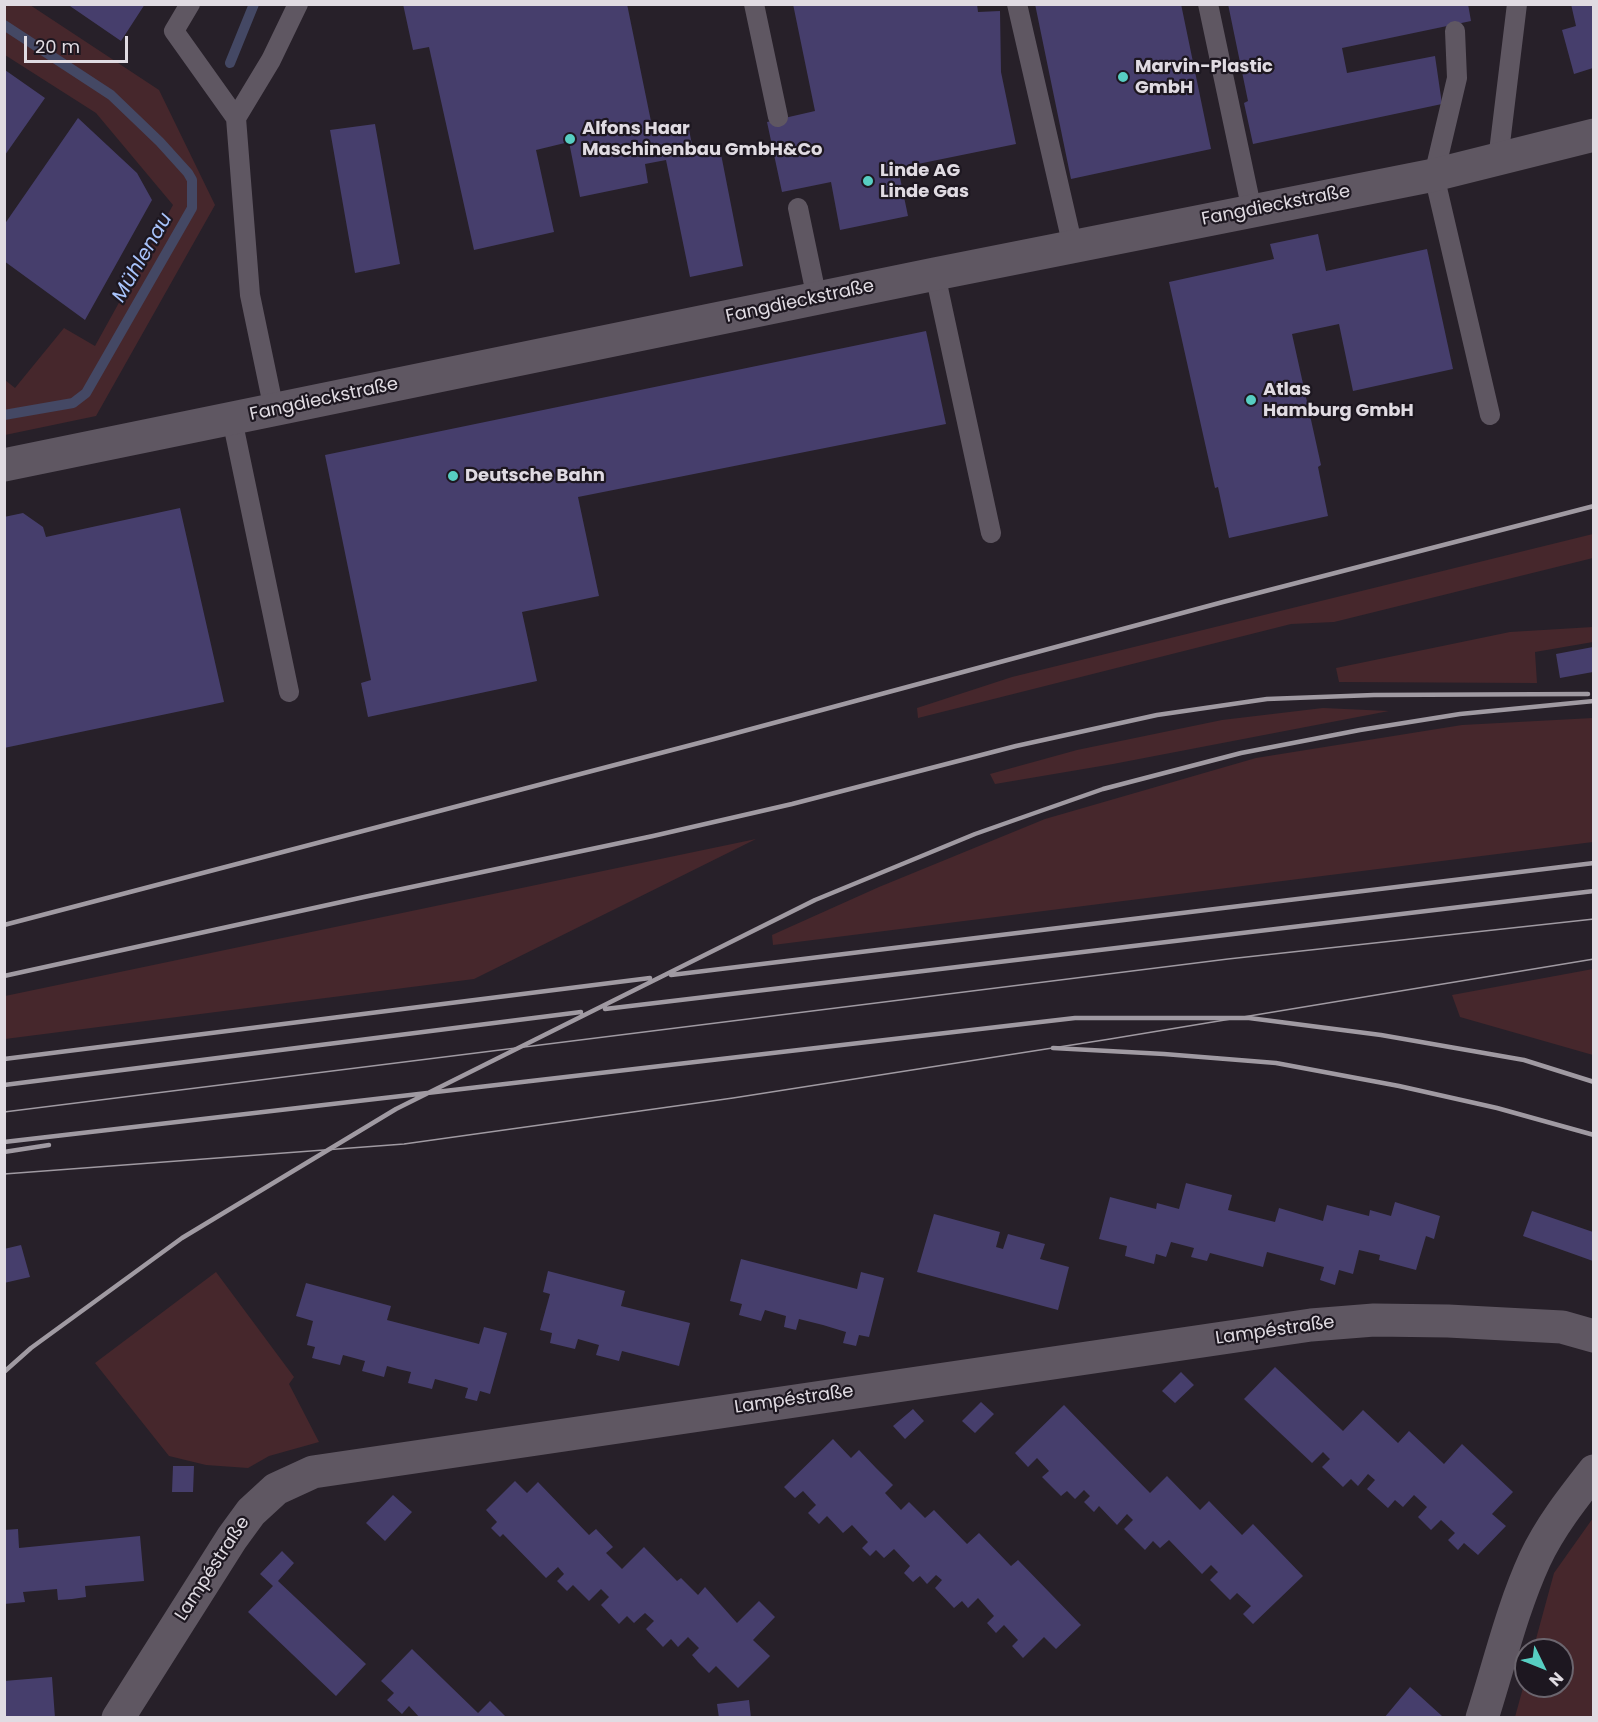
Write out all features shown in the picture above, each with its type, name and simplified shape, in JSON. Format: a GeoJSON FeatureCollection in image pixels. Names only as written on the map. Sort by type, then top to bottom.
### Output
{"type":"FeatureCollection","features":[{"type":"Feature","properties":{"kind":"street","name":"Fangdieckstraße"},"geometry":{"type":"LineString","coordinates":[[4,465],[935,274],[1434,175],[1593,135]]}},
{"type":"Feature","properties":{"kind":"street","name":"Lampéstraße"},"geometry":{"type":"LineString","coordinates":[[118,1718],[250,1512],[276,1489],[313,1472],[1311,1325],[1374,1320],[1448,1321],[1562,1327],[1593,1336]]}},
{"type":"Feature","properties":{"kind":"street"},"geometry":{"type":"LineString","coordinates":[[1482,1718],[1519,1600],[1535,1560],[1556,1521],[1593,1471]]}},
{"type":"Feature","properties":{"kind":"lane"},"geometry":{"type":"LineString","coordinates":[[190,4],[174,31],[236,118],[250,295],[274,410]]}},
{"type":"Feature","properties":{"kind":"lane"},"geometry":{"type":"LineString","coordinates":[[236,118],[271,60],[298,4]]}},
{"type":"Feature","properties":{"kind":"lane"},"geometry":{"type":"LineString","coordinates":[[754,4],[778,117]]}},
{"type":"Feature","properties":{"kind":"lane"},"geometry":{"type":"LineString","coordinates":[[1017,4],[1072,247]]}},
{"type":"Feature","properties":{"kind":"lane"},"geometry":{"type":"LineString","coordinates":[[1208,4],[1252,211]]}},
{"type":"Feature","properties":{"kind":"lane"},"geometry":{"type":"LineString","coordinates":[[1498,160],[1517,4]]}},
{"type":"Feature","properties":{"kind":"lane"},"geometry":{"type":"LineString","coordinates":[[1455,31],[1457,78],[1434,175],[1490,416]]}},
{"type":"Feature","properties":{"kind":"lane"},"geometry":{"type":"LineString","coordinates":[[798,208],[816,299]]}},
{"type":"Feature","properties":{"kind":"lane"},"geometry":{"type":"LineString","coordinates":[[935,274],[991,533]]}},
{"type":"Feature","properties":{"kind":"lane"},"geometry":{"type":"LineString","coordinates":[[232,419],[289,692]]}},
{"type":"Feature","properties":{"kind":"shaded area"},"geometry":{"type":"Polygon","coordinates":[[[5,4],[30,5],[159,90],[215,205],[96,416],[5,435],[5,380],[15,388],[64,328],[95,346],[173,205],[96,113],[5,55],[5,4]]]}},
{"type":"Feature","properties":{"kind":"shaded area"},"geometry":{"type":"Polygon","coordinates":[[[1593,534],[1593,558],[1334,622],[1291,624],[918,718],[917,708],[1012,677],[1593,534]]]}},
{"type":"Feature","properties":{"kind":"shaded area"},"geometry":{"type":"Polygon","coordinates":[[[1593,627],[1593,642],[1535,652],[1537,683],[1339,682],[1336,668],[1510,632],[1593,627]]]}},
{"type":"Feature","properties":{"kind":"shaded area"},"geometry":{"type":"Polygon","coordinates":[[[1323,708],[1389,711],[1113,764],[995,784],[990,774],[1077,750],[1222,720],[1323,708]]]}},
{"type":"Feature","properties":{"kind":"shaded area"},"geometry":{"type":"Polygon","coordinates":[[[1593,718],[1593,842],[773,945],[772,935],[879,887],[1045,819],[1256,758],[1462,725],[1593,718]]]}},
{"type":"Feature","properties":{"kind":"shaded area"},"geometry":{"type":"Polygon","coordinates":[[[756,839],[474,979],[5,1039],[5,996],[756,839]]]}},
{"type":"Feature","properties":{"kind":"shaded area"},"geometry":{"type":"Polygon","coordinates":[[[1593,969],[1593,1055],[1460,1017],[1452,995],[1593,969]]]}},
{"type":"Feature","properties":{"kind":"shaded area"},"geometry":{"type":"Polygon","coordinates":[[[216,1272],[294,1377],[289,1384],[319,1442],[269,1456],[248,1468],[206,1465],[169,1456],[95,1363],[216,1272]]]}},
{"type":"Feature","properties":{"kind":"shaded area"},"geometry":{"type":"Polygon","coordinates":[[[1593,1518],[1593,1717],[1515,1717],[1520,1698],[1574,1698],[1574,1638],[1536,1638],[1554,1573],[1593,1518]]]}},
{"type":"Feature","properties":{"kind":"building"},"geometry":{"type":"Polygon","coordinates":[[[67,4],[145,4],[121,41],[67,4]]]}},
{"type":"Feature","properties":{"kind":"building","name":"Alfons Haar Maschinenbau GmbH&Co"},"geometry":{"type":"Polygon","coordinates":[[[403,4],[627,4],[654,136],[689,130],[694,154],[720,149],[743,266],[690,277],[666,160],[645,164],[648,183],[580,197],[569,142],[536,150],[554,232],[474,250],[429,47],[413,50],[403,4]]]}},
{"type":"Feature","properties":{"kind":"building"},"geometry":{"type":"Polygon","coordinates":[[[793,4],[977,4],[978,12],[1000,11],[1001,72],[1016,144],[898,168],[908,216],[840,230],[831,182],[782,192],[767,122],[815,111],[793,4]]]}},
{"type":"Feature","properties":{"kind":"building","name":"Marvin-Plastic GmbH"},"geometry":{"type":"Polygon","coordinates":[[[1035,4],[1181,4],[1211,149],[1071,179],[1035,4]]]}},
{"type":"Feature","properties":{"kind":"building"},"geometry":{"type":"Polygon","coordinates":[[[1228,4],[1468,4],[1471,21],[1342,48],[1347,73],[1435,56],[1442,104],[1253,144],[1244,103],[1248,101],[1228,4]]]}},
{"type":"Feature","properties":{"kind":"building"},"geometry":{"type":"Polygon","coordinates":[[[1571,4],[1593,4],[1593,68],[1574,74],[1562,30],[1576,26],[1571,4]]]}},
{"type":"Feature","properties":{"kind":"building"},"geometry":{"type":"Polygon","coordinates":[[[5,70],[45,98],[5,155],[5,70]]]}},
{"type":"Feature","properties":{"kind":"building"},"geometry":{"type":"Polygon","coordinates":[[[78,118],[137,173],[152,200],[85,320],[4,261],[4,225],[78,118]]]}},
{"type":"Feature","properties":{"kind":"building"},"geometry":{"type":"Polygon","coordinates":[[[375,124],[400,264],[355,273],[330,130],[375,124]]]}},
{"type":"Feature","properties":{"kind":"building","name":"Atlas Hamburg GmbH"},"geometry":{"type":"Polygon","coordinates":[[[1318,234],[1326,271],[1427,249],[1453,369],[1353,391],[1339,324],[1292,334],[1321,465],[1318,467],[1328,516],[1229,538],[1218,487],[1215,488],[1169,282],[1274,259],[1270,244],[1318,234]]]}},
{"type":"Feature","properties":{"kind":"building"},"geometry":{"type":"Polygon","coordinates":[[[926,331],[946,424],[578,497],[599,596],[522,612],[537,681],[368,717],[361,683],[371,680],[325,455],[926,331]]]}},
{"type":"Feature","properties":{"kind":"building"},"geometry":{"type":"Polygon","coordinates":[[[180,508],[224,702],[4,748],[4,517],[23,513],[43,527],[46,537],[180,508]]]}},
{"type":"Feature","properties":{"kind":"building"},"geometry":{"type":"Polygon","coordinates":[[[1593,647],[1593,672],[1560,678],[1556,654],[1593,647]]]}},
{"type":"Feature","properties":{"kind":"building"},"geometry":{"type":"Polygon","coordinates":[[[1186,1183],[1232,1195],[1228,1210],[1275,1222],[1279,1208],[1323,1221],[1327,1205],[1369,1216],[1370,1210],[1391,1216],[1395,1202],[1440,1216],[1434,1239],[1426,1236],[1416,1270],[1379,1260],[1380,1255],[1359,1250],[1353,1274],[1339,1270],[1335,1285],[1320,1280],[1324,1267],[1267,1252],[1263,1267],[1210,1253],[1207,1261],[1191,1257],[1194,1248],[1171,1242],[1166,1257],[1156,1254],[1154,1264],[1125,1256],[1127,1246],[1099,1239],[1110,1197],[1156,1209],[1157,1203],[1179,1209],[1186,1183]]]}},
{"type":"Feature","properties":{"kind":"building"},"geometry":{"type":"Polygon","coordinates":[[[1532,1211],[1593,1232],[1593,1261],[1523,1236],[1532,1211]]]}},
{"type":"Feature","properties":{"kind":"building"},"geometry":{"type":"Polygon","coordinates":[[[934,1214],[1000,1232],[996,1247],[1003,1249],[1008,1234],[1045,1244],[1040,1259],[1069,1267],[1058,1310],[917,1272],[934,1214]]]}},
{"type":"Feature","properties":{"kind":"building"},"geometry":{"type":"Polygon","coordinates":[[[21,1245],[30,1277],[4,1283],[4,1249],[21,1245]]]}},
{"type":"Feature","properties":{"kind":"building"},"geometry":{"type":"Polygon","coordinates":[[[741,1259],[857,1289],[861,1272],[884,1278],[869,1337],[859,1335],[856,1346],[843,1343],[846,1332],[823,1325],[799,1319],[796,1330],[784,1327],[786,1316],[765,1310],[761,1321],[739,1315],[742,1304],[730,1301],[741,1259]]]}},
{"type":"Feature","properties":{"kind":"building"},"geometry":{"type":"Polygon","coordinates":[[[548,1271],[625,1291],[621,1306],[690,1323],[679,1366],[622,1351],[619,1361],[596,1355],[599,1345],[578,1339],[575,1349],[550,1343],[552,1333],[540,1330],[550,1294],[543,1292],[548,1271]]]}},
{"type":"Feature","properties":{"kind":"building"},"geometry":{"type":"Polygon","coordinates":[[[306,1283],[391,1306],[387,1320],[479,1344],[484,1327],[507,1333],[490,1394],[480,1391],[477,1401],[465,1398],[468,1388],[435,1379],[432,1389],[408,1383],[411,1372],[387,1366],[384,1377],[362,1371],[365,1361],[343,1355],[340,1365],[312,1358],[315,1347],[307,1345],[313,1321],[296,1316],[306,1283]]]}},
{"type":"Feature","properties":{"kind":"building"},"geometry":{"type":"Polygon","coordinates":[[[1275,1367],[1343,1431],[1363,1410],[1398,1443],[1409,1431],[1444,1464],[1462,1444],[1513,1492],[1492,1514],[1506,1526],[1478,1555],[1464,1543],[1458,1550],[1448,1540],[1455,1533],[1441,1520],[1431,1530],[1418,1517],[1427,1507],[1414,1495],[1403,1507],[1395,1500],[1388,1508],[1367,1489],[1375,1480],[1368,1474],[1358,1486],[1351,1479],[1343,1487],[1322,1467],[1330,1459],[1323,1452],[1312,1463],[1244,1399],[1275,1367]]]}},
{"type":"Feature","properties":{"kind":"building"},"geometry":{"type":"Polygon","coordinates":[[[1181,1372],[1194,1385],[1175,1403],[1162,1391],[1181,1372]]]}},
{"type":"Feature","properties":{"kind":"building"},"geometry":{"type":"Polygon","coordinates":[[[981,1402],[994,1414],[975,1433],[962,1421],[981,1402]]]}},
{"type":"Feature","properties":{"kind":"building"},"geometry":{"type":"Polygon","coordinates":[[[1064,1405],[1150,1493],[1167,1476],[1200,1510],[1209,1501],[1242,1535],[1253,1524],[1303,1576],[1253,1624],[1243,1614],[1251,1606],[1237,1593],[1230,1600],[1210,1580],[1218,1572],[1211,1565],[1202,1574],[1169,1540],[1160,1548],[1153,1541],[1145,1550],[1124,1529],[1133,1520],[1127,1514],[1117,1525],[1099,1506],[1094,1512],[1084,1502],[1090,1496],[1084,1490],[1075,1499],[1067,1491],[1061,1496],[1042,1477],[1049,1471],[1037,1458],[1028,1467],[1015,1453],[1064,1405]]]}},
{"type":"Feature","properties":{"kind":"building"},"geometry":{"type":"Polygon","coordinates":[[[913,1409],[924,1421],[905,1439],[893,1426],[913,1409]]]}},
{"type":"Feature","properties":{"kind":"building"},"geometry":{"type":"Polygon","coordinates":[[[833,1439],[851,1458],[859,1450],[893,1485],[885,1493],[901,1510],[909,1502],[925,1518],[934,1510],[967,1544],[979,1533],[1011,1566],[1018,1560],[1081,1625],[1056,1649],[1044,1637],[1023,1658],[1012,1646],[1018,1640],[1004,1625],[996,1633],[987,1623],[994,1616],[978,1598],[968,1608],[962,1601],[954,1608],[935,1588],[942,1580],[936,1575],[927,1584],[920,1576],[913,1582],[904,1573],[910,1566],[894,1549],[884,1558],[876,1550],[870,1556],[862,1548],[868,1542],[852,1525],[843,1533],[827,1516],[819,1524],[808,1513],[816,1505],[803,1491],[795,1498],[784,1487],[833,1439]]]}},
{"type":"Feature","properties":{"kind":"building"},"geometry":{"type":"Polygon","coordinates":[[[173,1466],[194,1466],[193,1492],[172,1492],[173,1466]]]}},
{"type":"Feature","properties":{"kind":"building"},"geometry":{"type":"Polygon","coordinates":[[[515,1481],[527,1493],[538,1482],[589,1535],[596,1529],[613,1547],[606,1553],[622,1569],[644,1547],[677,1581],[681,1578],[698,1595],[705,1587],[737,1623],[759,1601],[775,1617],[753,1640],[770,1656],[738,1688],[716,1666],[709,1673],[698,1662],[692,1655],[699,1648],[688,1637],[678,1647],[671,1639],[663,1647],[646,1629],[654,1621],[645,1613],[634,1623],[627,1616],[619,1624],[601,1605],[609,1597],[601,1589],[589,1601],[573,1585],[567,1591],[557,1581],[564,1574],[558,1567],[546,1578],[503,1534],[500,1537],[491,1528],[497,1522],[486,1510],[515,1481]]]}},
{"type":"Feature","properties":{"kind":"building"},"geometry":{"type":"Polygon","coordinates":[[[393,1495],[412,1512],[385,1541],[366,1523],[393,1495]]]}},
{"type":"Feature","properties":{"kind":"building"},"geometry":{"type":"Polygon","coordinates":[[[18,1529],[19,1548],[140,1536],[144,1581],[85,1586],[86,1597],[72,1599],[58,1600],[57,1589],[23,1592],[25,1602],[4,1604],[4,1530],[18,1529]]]}},
{"type":"Feature","properties":{"kind":"building"},"geometry":{"type":"Polygon","coordinates":[[[282,1551],[294,1563],[278,1581],[366,1664],[336,1696],[248,1612],[273,1586],[260,1574],[282,1551]]]}},
{"type":"Feature","properties":{"kind":"building"},"geometry":{"type":"Polygon","coordinates":[[[412,1649],[478,1713],[490,1701],[507,1718],[420,1718],[409,1706],[402,1714],[387,1700],[394,1693],[381,1681],[412,1649]]]}},
{"type":"Feature","properties":{"kind":"building"},"geometry":{"type":"Polygon","coordinates":[[[52,1677],[55,1718],[4,1718],[4,1681],[52,1677]]]}},
{"type":"Feature","properties":{"kind":"building"},"geometry":{"type":"Polygon","coordinates":[[[1410,1687],[1442,1716],[1441,1718],[1384,1718],[1410,1687]]]}},
{"type":"Feature","properties":{"kind":"building"},"geometry":{"type":"Polygon","coordinates":[[[749,1700],[751,1718],[719,1718],[717,1704],[749,1700]]]}},
{"type":"Feature","properties":{"kind":"waterway"},"geometry":{"type":"LineString","coordinates":[[230,63],[254,4]]}},
{"type":"Feature","properties":{"kind":"waterway","name":"Mühlenau"},"geometry":{"type":"LineString","coordinates":[[4,25],[111,95],[160,142],[192,180],[192,208],[86,393],[73,403],[4,415]]}},
{"type":"Feature","properties":{"kind":"tram line"},"geometry":{"type":"LineString","coordinates":[[4,1112],[1228,959],[1594,919]]}},
{"type":"Feature","properties":{"kind":"tram line"},"geometry":{"type":"LineString","coordinates":[[4,1174],[404,1144],[733,1098],[1110,1039],[1594,959]]}},
{"type":"Feature","properties":{"kind":"railway"},"geometry":{"type":"LineString","coordinates":[[4,925],[1594,506]]}},
{"type":"Feature","properties":{"kind":"railway"},"geometry":{"type":"LineString","coordinates":[[4,976],[653,836],[792,804],[1016,746],[1157,715],[1267,699],[1374,695],[1588,694]]}},
{"type":"Feature","properties":{"kind":"railway"},"geometry":{"type":"LineString","coordinates":[[4,1372],[31,1348],[182,1238],[396,1109],[815,900],[975,834],[1103,789],[1241,753],[1460,714],[1594,701]]}},
{"type":"Feature","properties":{"kind":"railway"},"geometry":{"type":"LineString","coordinates":[[671,975],[1594,863]]}},
{"type":"Feature","properties":{"kind":"railway"},"geometry":{"type":"LineString","coordinates":[[605,1009],[1594,891]]}},
{"type":"Feature","properties":{"kind":"railway"},"geometry":{"type":"LineString","coordinates":[[4,1059],[650,978]]}},
{"type":"Feature","properties":{"kind":"railway"},"geometry":{"type":"LineString","coordinates":[[4,1085],[581,1012]]}},
{"type":"Feature","properties":{"kind":"railway"},"geometry":{"type":"LineString","coordinates":[[4,1142],[1075,1018],[1249,1018],[1381,1035],[1524,1060],[1594,1082]]}},
{"type":"Feature","properties":{"kind":"railway"},"geometry":{"type":"LineString","coordinates":[[1053,1048],[1276,1063],[1399,1086],[1497,1108],[1594,1135]]}},
{"type":"Feature","properties":{"kind":"railway"},"geometry":{"type":"LineString","coordinates":[[4,1152],[49,1145]]}},
{"type":"Feature","properties":{"kind":"place","name":"Marvin-Plastic GmbH"},"geometry":{"type":"Point","coordinates":[1123,77]}},
{"type":"Feature","properties":{"kind":"place","name":"Alfons Haar Maschinenbau GmbH&Co"},"geometry":{"type":"Point","coordinates":[570,139]}},
{"type":"Feature","properties":{"kind":"place","name":"Linde AG Linde Gas"},"geometry":{"type":"Point","coordinates":[868,181]}},
{"type":"Feature","properties":{"kind":"place","name":"Atlas Hamburg GmbH"},"geometry":{"type":"Point","coordinates":[1251,400]}},
{"type":"Feature","properties":{"kind":"place","name":"Deutsche Bahn"},"geometry":{"type":"Point","coordinates":[453,476]}}]}
